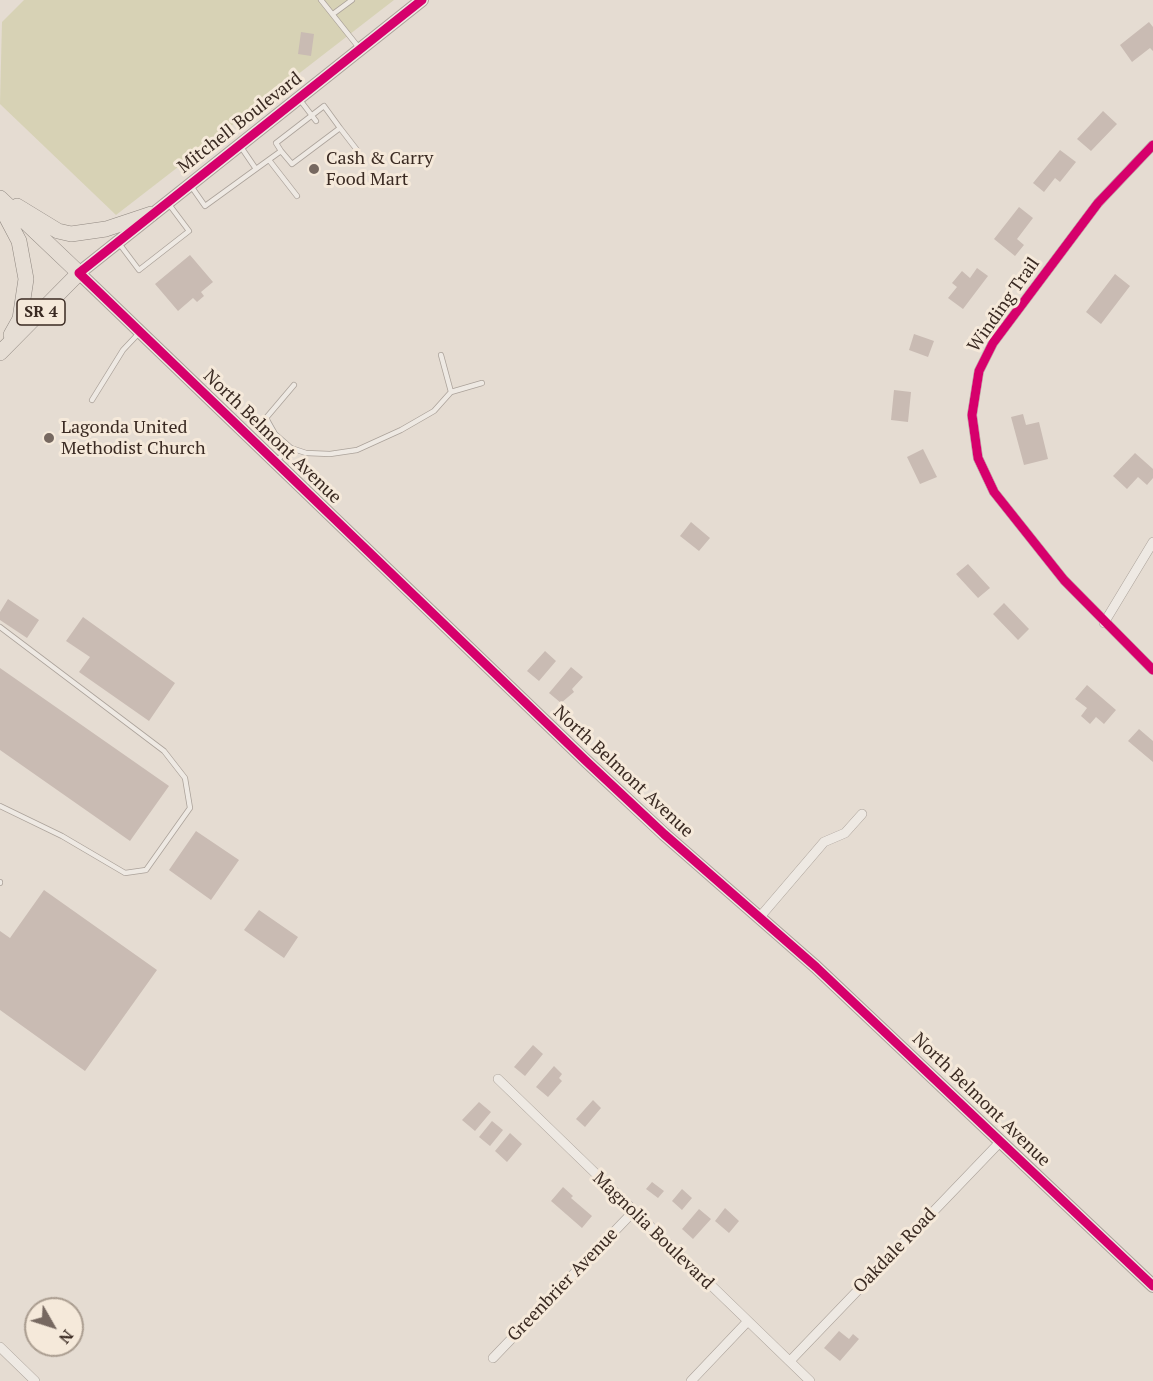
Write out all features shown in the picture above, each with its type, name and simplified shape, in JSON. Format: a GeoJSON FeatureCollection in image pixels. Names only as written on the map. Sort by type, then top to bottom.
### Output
{"type":"FeatureCollection","features":[{"type":"Feature","properties":{"kind":"main road"},"geometry":{"type":"LineString","coordinates":[[0,197],[58,231],[71,234],[98,231],[151,214]]}},
{"type":"Feature","properties":{"kind":"main road","name":"North Belmont Avenue"},"geometry":{"type":"LineString","coordinates":[[0,197],[79,273]]}},
{"type":"Feature","properties":{"kind":"main road","name":"SR 4"},"geometry":{"type":"LineString","coordinates":[[0,205],[19,240],[26,279],[20,319],[1,352]]}},
{"type":"Feature","properties":{"kind":"main road","name":"Mitchell Boulevard"},"geometry":{"type":"LineString","coordinates":[[1,352],[79,273]]}},
{"type":"Feature","properties":{"kind":"street","name":"Mitchell Boulevard"},"geometry":{"type":"LineString","coordinates":[[79,273],[238,144],[422,0]]}},
{"type":"Feature","properties":{"kind":"street","name":"Winding Trail"},"geometry":{"type":"LineString","coordinates":[[1153,145],[1098,203],[993,343],[979,371],[973,407],[974,436],[978,458],[994,492],[1064,580],[1153,670]]}},
{"type":"Feature","properties":{"kind":"street","name":"North Belmont Avenue"},"geometry":{"type":"LineString","coordinates":[[79,273],[609,782],[816,967],[1151,1280]]}},
{"type":"Feature","properties":{"kind":"street"},"geometry":{"type":"LineString","coordinates":[[1104,623],[1153,542]]}},
{"type":"Feature","properties":{"kind":"street"},"geometry":{"type":"LineString","coordinates":[[759,918],[824,842],[845,833],[862,814]]}},
{"type":"Feature","properties":{"kind":"street","name":"Magnolia Boulevard"},"geometry":{"type":"LineString","coordinates":[[498,1079],[810,1381]]}},
{"type":"Feature","properties":{"kind":"street","name":"Oakdale Road"},"geometry":{"type":"LineString","coordinates":[[790,1361],[1001,1140]]}},
{"type":"Feature","properties":{"kind":"street","name":"Greenbrier Avenue"},"geometry":{"type":"LineString","coordinates":[[493,1358],[633,1212]]}},
{"type":"Feature","properties":{"kind":"street"},"geometry":{"type":"LineString","coordinates":[[691,1381],[748,1321]]}},
{"type":"Feature","properties":{"kind":"street"},"geometry":{"type":"LineString","coordinates":[[0,1347],[35,1381]]}},
{"type":"Feature","properties":{"kind":"lane"},"geometry":{"type":"LineString","coordinates":[[321,0],[360,50]]}},
{"type":"Feature","properties":{"kind":"lane"},"geometry":{"type":"LineString","coordinates":[[333,14],[352,0]]}},
{"type":"Feature","properties":{"kind":"lane"},"geometry":{"type":"LineString","coordinates":[[299,98],[316,122]]}},
{"type":"Feature","properties":{"kind":"lane"},"geometry":{"type":"LineString","coordinates":[[340,128],[308,148],[292,164],[276,143],[324,106],[357,150]]}},
{"type":"Feature","properties":{"kind":"lane"},"geometry":{"type":"LineString","coordinates":[[294,130],[299,136]]}},
{"type":"Feature","properties":{"kind":"lane"},"geometry":{"type":"LineString","coordinates":[[324,131],[328,137]]}},
{"type":"Feature","properties":{"kind":"lane"},"geometry":{"type":"LineString","coordinates":[[238,144],[256,169]]}},
{"type":"Feature","properties":{"kind":"lane"},"geometry":{"type":"LineString","coordinates":[[189,184],[205,206],[281,151]]}},
{"type":"Feature","properties":{"kind":"lane"},"geometry":{"type":"LineString","coordinates":[[269,160],[297,196]]}},
{"type":"Feature","properties":{"kind":"lane"},"geometry":{"type":"LineString","coordinates":[[117,241],[139,270],[189,231],[167,201]]}},
{"type":"Feature","properties":{"kind":"lane"},"geometry":{"type":"LineString","coordinates":[[92,400],[123,350],[140,332]]}},
{"type":"Feature","properties":{"kind":"lane"},"geometry":{"type":"LineString","coordinates":[[441,355],[451,392]]}},
{"type":"Feature","properties":{"kind":"lane"},"geometry":{"type":"LineString","coordinates":[[294,386],[266,418],[275,434],[289,447],[306,453],[330,454],[357,450],[434,411],[451,392],[482,383]]}},
{"type":"Feature","properties":{"kind":"lane"},"geometry":{"type":"LineString","coordinates":[[275,463],[289,447]]}},
{"type":"Feature","properties":{"kind":"lane"},"geometry":{"type":"LineString","coordinates":[[0,627],[164,751],[185,778],[190,808],[146,870],[125,873],[62,836],[0,806]]}},
{"type":"Feature","properties":{"kind":"shaded area"},"geometry":{"type":"Polygon","coordinates":[[[24,0],[394,0],[116,215],[0,104],[2,22],[24,0]]]}},
{"type":"Feature","properties":{"kind":"building"},"geometry":{"type":"Polygon","coordinates":[[[1149,22],[1153,27],[1153,51],[1150,48],[1132,62],[1120,45],[1149,22]]]}},
{"type":"Feature","properties":{"kind":"building"},"geometry":{"type":"Polygon","coordinates":[[[301,32],[314,34],[311,56],[298,54],[301,32]]]}},
{"type":"Feature","properties":{"kind":"building"},"geometry":{"type":"Polygon","coordinates":[[[1103,111],[1117,124],[1091,151],[1077,139],[1103,111]]]}},
{"type":"Feature","properties":{"kind":"building"},"geometry":{"type":"Polygon","coordinates":[[[1060,150],[1076,162],[1060,182],[1055,178],[1044,192],[1033,183],[1060,150]]]}},
{"type":"Feature","properties":{"kind":"building"},"geometry":{"type":"Polygon","coordinates":[[[1019,207],[1033,218],[1017,239],[1024,245],[1015,256],[994,239],[1019,207]]]}},
{"type":"Feature","properties":{"kind":"building"},"geometry":{"type":"Polygon","coordinates":[[[190,255],[213,282],[201,292],[204,296],[197,302],[193,298],[178,311],[155,284],[190,255]]]}},
{"type":"Feature","properties":{"kind":"building"},"geometry":{"type":"Polygon","coordinates":[[[977,268],[988,276],[963,309],[948,298],[957,287],[952,283],[962,271],[970,278],[977,268]]]}},
{"type":"Feature","properties":{"kind":"building"},"geometry":{"type":"Polygon","coordinates":[[[1115,274],[1130,286],[1101,324],[1086,312],[1115,274]]]}},
{"type":"Feature","properties":{"kind":"building"},"geometry":{"type":"Polygon","coordinates":[[[914,334],[934,341],[928,357],[909,350],[914,334]]]}},
{"type":"Feature","properties":{"kind":"building"},"geometry":{"type":"Polygon","coordinates":[[[894,390],[911,392],[908,422],[891,420],[894,390]]]}},
{"type":"Feature","properties":{"kind":"building"},"geometry":{"type":"Polygon","coordinates":[[[1023,414],[1026,425],[1039,422],[1048,459],[1024,465],[1011,417],[1023,414]]]}},
{"type":"Feature","properties":{"kind":"building"},"geometry":{"type":"Polygon","coordinates":[[[923,449],[937,477],[920,484],[907,457],[923,449]]]}},
{"type":"Feature","properties":{"kind":"building"},"geometry":{"type":"Polygon","coordinates":[[[1135,453],[1153,469],[1153,478],[1147,485],[1138,477],[1127,489],[1113,476],[1135,453]]]}},
{"type":"Feature","properties":{"kind":"building"},"geometry":{"type":"Polygon","coordinates":[[[691,522],[710,538],[699,551],[680,536],[691,522]]]}},
{"type":"Feature","properties":{"kind":"building"},"geometry":{"type":"Polygon","coordinates":[[[968,564],[990,588],[978,598],[956,574],[968,564]]]}},
{"type":"Feature","properties":{"kind":"building"},"geometry":{"type":"Polygon","coordinates":[[[8,599],[39,620],[27,638],[0,620],[0,612],[8,599]]]}},
{"type":"Feature","properties":{"kind":"building"},"geometry":{"type":"Polygon","coordinates":[[[1004,603],[1029,629],[1018,640],[993,614],[1004,603]]]}},
{"type":"Feature","properties":{"kind":"building"},"geometry":{"type":"Polygon","coordinates":[[[83,617],[175,683],[149,721],[79,672],[90,657],[66,641],[83,617]]]}},
{"type":"Feature","properties":{"kind":"building"},"geometry":{"type":"Polygon","coordinates":[[[545,651],[556,661],[539,681],[527,671],[545,651]]]}},
{"type":"Feature","properties":{"kind":"building"},"geometry":{"type":"Polygon","coordinates":[[[571,667],[583,677],[572,689],[574,692],[561,703],[549,693],[571,667]]]}},
{"type":"Feature","properties":{"kind":"building"},"geometry":{"type":"Polygon","coordinates":[[[0,668],[169,786],[130,841],[0,750],[0,668]]]}},
{"type":"Feature","properties":{"kind":"building"},"geometry":{"type":"Polygon","coordinates":[[[1087,685],[1116,710],[1104,724],[1096,717],[1090,724],[1081,716],[1087,708],[1075,699],[1087,685]]]}},
{"type":"Feature","properties":{"kind":"building"},"geometry":{"type":"Polygon","coordinates":[[[1139,729],[1153,741],[1153,762],[1128,741],[1139,729]]]}},
{"type":"Feature","properties":{"kind":"building"},"geometry":{"type":"Polygon","coordinates":[[[196,831],[239,860],[211,900],[169,870],[196,831]]]}},
{"type":"Feature","properties":{"kind":"building"},"geometry":{"type":"Polygon","coordinates":[[[44,890],[157,970],[85,1071],[0,1010],[0,931],[10,938],[44,890]]]}},
{"type":"Feature","properties":{"kind":"building"},"geometry":{"type":"Polygon","coordinates":[[[259,910],[298,937],[284,958],[244,930],[259,910]]]}},
{"type":"Feature","properties":{"kind":"building"},"geometry":{"type":"Polygon","coordinates":[[[533,1045],[543,1054],[525,1076],[514,1067],[533,1045]]]}},
{"type":"Feature","properties":{"kind":"building"},"geometry":{"type":"Polygon","coordinates":[[[554,1066],[562,1074],[559,1078],[562,1081],[548,1097],[536,1087],[554,1066]]]}},
{"type":"Feature","properties":{"kind":"building"},"geometry":{"type":"Polygon","coordinates":[[[593,1100],[601,1108],[585,1127],[576,1119],[593,1100]]]}},
{"type":"Feature","properties":{"kind":"building"},"geometry":{"type":"Polygon","coordinates":[[[479,1102],[491,1112],[475,1131],[462,1120],[479,1102]]]}},
{"type":"Feature","properties":{"kind":"building"},"geometry":{"type":"Polygon","coordinates":[[[492,1121],[503,1130],[490,1146],[479,1137],[492,1121]]]}},
{"type":"Feature","properties":{"kind":"building"},"geometry":{"type":"Polygon","coordinates":[[[510,1133],[522,1144],[507,1162],[495,1151],[510,1133]]]}},
{"type":"Feature","properties":{"kind":"building"},"geometry":{"type":"Polygon","coordinates":[[[652,1182],[664,1191],[658,1198],[646,1189],[652,1182]]]}},
{"type":"Feature","properties":{"kind":"building"},"geometry":{"type":"Polygon","coordinates":[[[563,1187],[573,1196],[571,1198],[592,1216],[582,1228],[551,1201],[563,1187]]]}},
{"type":"Feature","properties":{"kind":"building"},"geometry":{"type":"Polygon","coordinates":[[[682,1189],[692,1198],[682,1210],[672,1201],[682,1189]]]}},
{"type":"Feature","properties":{"kind":"building"},"geometry":{"type":"Polygon","coordinates":[[[725,1208],[739,1221],[729,1233],[715,1221],[725,1208]]]}},
{"type":"Feature","properties":{"kind":"building"},"geometry":{"type":"Polygon","coordinates":[[[699,1209],[711,1219],[693,1239],[682,1229],[699,1209]]]}},
{"type":"Feature","properties":{"kind":"building"},"geometry":{"type":"Polygon","coordinates":[[[839,1331],[849,1339],[853,1334],[859,1339],[840,1361],[824,1348],[839,1331]]]}},
{"type":"Feature","properties":{"kind":"cycle path"},"geometry":{"type":"LineString","coordinates":[[422,0],[79,273],[585,760],[664,834],[816,967],[1153,1286]]}},
{"type":"Feature","properties":{"kind":"cycle path"},"geometry":{"type":"LineString","coordinates":[[1153,145],[1098,203],[993,343],[979,371],[972,415],[978,458],[994,492],[1064,580],[1153,670]]}},
{"type":"Feature","properties":{"kind":"place","name":"Cash & Carry Food Mart"},"geometry":{"type":"Point","coordinates":[314,169]}},
{"type":"Feature","properties":{"kind":"place","name":"Lagonda United Methodist Church"},"geometry":{"type":"Point","coordinates":[49,438]}}]}
